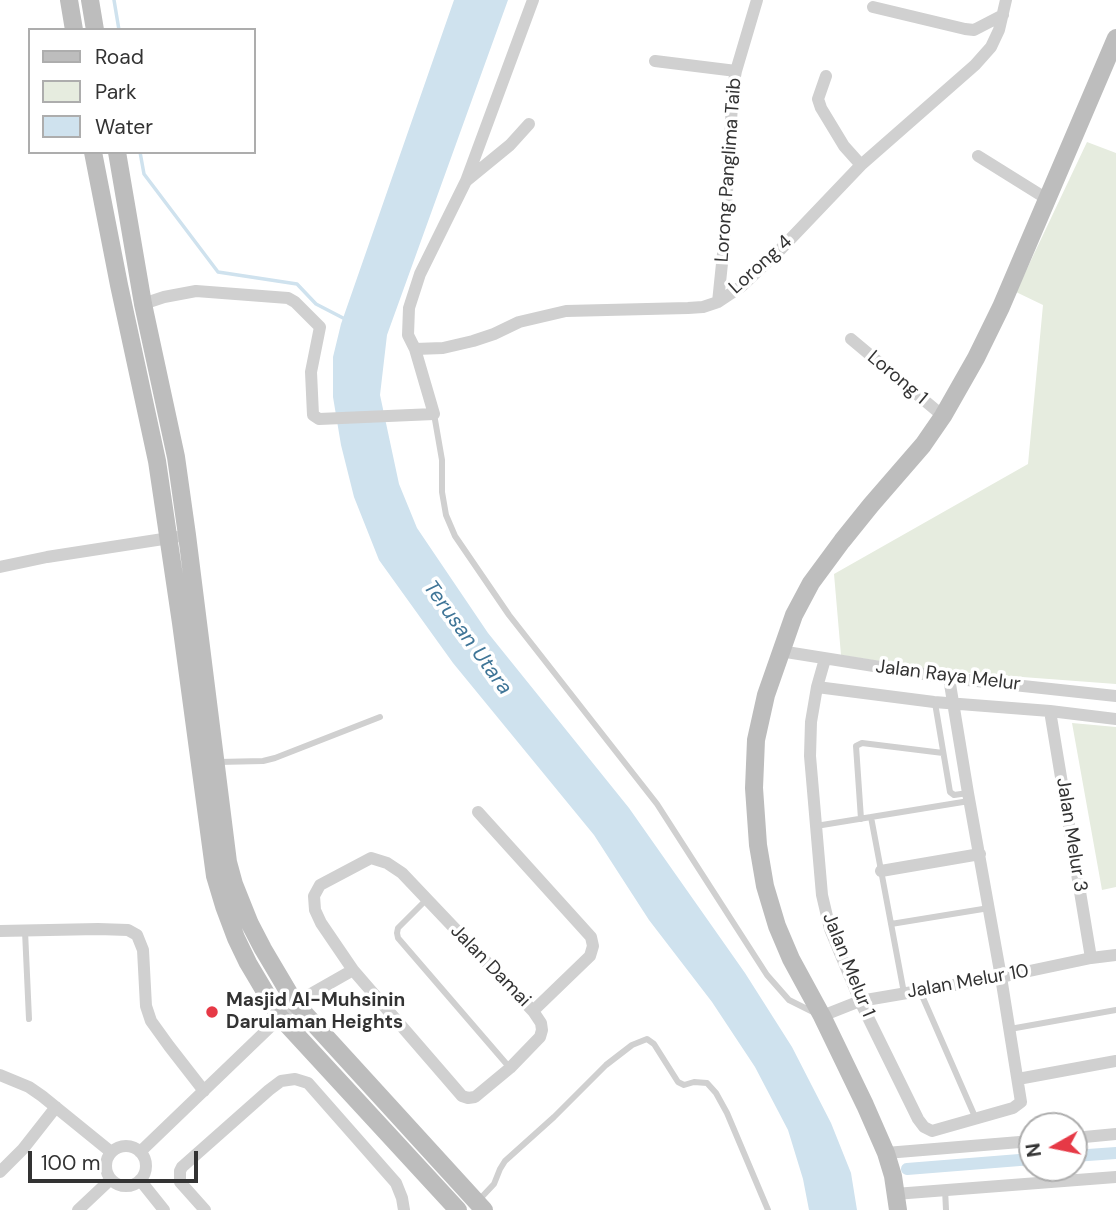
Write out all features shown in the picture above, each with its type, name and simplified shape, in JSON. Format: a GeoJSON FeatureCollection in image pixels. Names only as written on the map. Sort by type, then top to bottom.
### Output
{"type":"FeatureCollection","features":[{"type":"Feature","properties":{"kind":"street"},"geometry":{"type":"LineString","coordinates":[[69,0],[74,28]]}},
{"type":"Feature","properties":{"kind":"street"},"geometry":{"type":"LineString","coordinates":[[90,0],[95,28]]}},
{"type":"Feature","properties":{"kind":"street"},"geometry":{"type":"LineString","coordinates":[[143,303],[196,291],[288,298],[320,327],[311,372],[313,415],[318,419],[431,415],[415,349],[408,335],[409,307],[420,274],[466,181],[533,0]]}},
{"type":"Feature","properties":{"kind":"street","name":"Lorong Panglima Taib"},"geometry":{"type":"LineString","coordinates":[[718,302],[733,87],[757,0]]}},
{"type":"Feature","properties":{"kind":"street","name":"Lorong 4"},"geometry":{"type":"LineString","coordinates":[[415,349],[443,348],[473,341],[519,322],[566,311],[688,308],[718,302],[741,286],[778,252],[861,165],[975,65],[991,47],[999,30],[1006,0]]}},
{"type":"Feature","properties":{"kind":"street"},"geometry":{"type":"LineString","coordinates":[[873,7],[974,30],[1003,15]]}},
{"type":"Feature","properties":{"kind":"street"},"geometry":{"type":"LineString","coordinates":[[1116,37],[1048,199],[981,348],[943,416],[923,445],[870,505],[811,583],[794,615],[766,695],[756,740],[754,788],[758,845],[765,886],[777,926],[886,1153],[897,1202],[945,1189],[1116,1177]]}},
{"type":"Feature","properties":{"kind":"street"},"geometry":{"type":"LineString","coordinates":[[655,61],[736,71]]}},
{"type":"Feature","properties":{"kind":"street"},"geometry":{"type":"LineString","coordinates":[[826,76],[818,99],[821,108],[844,146],[861,165]]}},
{"type":"Feature","properties":{"kind":"street"},"geometry":{"type":"LineString","coordinates":[[466,181],[510,145],[529,124]]}},
{"type":"Feature","properties":{"kind":"street"},"geometry":{"type":"LineString","coordinates":[[93,154],[157,461],[215,876],[223,906],[236,938],[280,1017],[452,1207]]}},
{"type":"Feature","properties":{"kind":"street"},"geometry":{"type":"LineString","coordinates":[[117,154],[143,303],[176,457],[228,862],[234,884],[258,941],[295,1003],[480,1206]]}},
{"type":"Feature","properties":{"kind":"street"},"geometry":{"type":"LineString","coordinates":[[978,156],[1048,199]]}},
{"type":"Feature","properties":{"kind":"street","name":"Lorong 1"},"geometry":{"type":"LineString","coordinates":[[851,340],[943,416]]}},
{"type":"Feature","properties":{"kind":"street"},"geometry":{"type":"LineString","coordinates":[[0,567],[47,556],[187,535]]}},
{"type":"Feature","properties":{"kind":"street","name":"Jalan Raya Melur"},"geometry":{"type":"LineString","coordinates":[[780,651],[949,678],[1116,695]]}},
{"type":"Feature","properties":{"kind":"street","name":"Jalan Melur 1"},"geometry":{"type":"LineString","coordinates":[[825,659],[811,722],[810,756],[822,895],[830,929],[860,1000],[924,1127],[932,1130],[976,1119]]}},
{"type":"Feature","properties":{"kind":"street"},"geometry":{"type":"LineString","coordinates":[[949,678],[1021,1102],[1018,1106],[976,1119]]}},
{"type":"Feature","properties":{"kind":"street"},"geometry":{"type":"LineString","coordinates":[[817,687],[934,702],[1116,719]]}},
{"type":"Feature","properties":{"kind":"street","name":"Jalan Melur 3"},"geometry":{"type":"LineString","coordinates":[[1050,711],[1091,958]]}},
{"type":"Feature","properties":{"kind":"street"},"geometry":{"type":"LineString","coordinates":[[478,812],[591,937],[593,946],[590,956],[533,1011]]}},
{"type":"Feature","properties":{"kind":"street"},"geometry":{"type":"LineString","coordinates":[[881,871],[980,854]]}},
{"type":"Feature","properties":{"kind":"street","name":"Jalan Damai"},"geometry":{"type":"LineString","coordinates":[[371,858],[387,863],[402,873],[426,900],[533,1011],[541,1023],[540,1038],[475,1097],[462,1096],[353,970],[321,923],[315,909],[314,896],[320,885],[371,858]]}},
{"type":"Feature","properties":{"kind":"street"},"geometry":{"type":"LineString","coordinates":[[0,931],[98,929],[128,930],[137,935],[143,950],[146,1006],[151,1021],[204,1091]]}},
{"type":"Feature","properties":{"kind":"street","name":"Jalan Melur 10"},"geometry":{"type":"LineString","coordinates":[[821,1016],[860,1000],[1001,977],[1091,958],[1116,956]]}},
{"type":"Feature","properties":{"kind":"street"},"geometry":{"type":"LineString","coordinates":[[140,1152],[295,1003],[353,970]]}},
{"type":"Feature","properties":{"kind":"street"},"geometry":{"type":"LineString","coordinates":[[1018,1079],[1116,1061]]}},
{"type":"Feature","properties":{"kind":"street"},"geometry":{"type":"LineString","coordinates":[[0,1075],[29,1087],[111,1152]]}},
{"type":"Feature","properties":{"kind":"street"},"geometry":{"type":"LineString","coordinates":[[205,1210],[180,1182],[182,1167],[269,1090],[281,1081],[295,1079],[308,1083],[396,1183],[404,1210]]}},
{"type":"Feature","properties":{"kind":"street"},"geometry":{"type":"LineString","coordinates":[[0,1172],[23,1149],[56,1107]]}},
{"type":"Feature","properties":{"kind":"street"},"geometry":{"type":"LineString","coordinates":[[1088,1137],[1116,1134]]}},
{"type":"Feature","properties":{"kind":"street"},"geometry":{"type":"LineString","coordinates":[[886,1153],[1018,1142]]}},
{"type":"Feature","properties":{"kind":"street"},"geometry":{"type":"LineString","coordinates":[[122,1146],[135,1148],[140,1152],[144,1157],[145,1169],[140,1180],[128,1186],[111,1179],[106,1168],[111,1152],[122,1146]]}},
{"type":"Feature","properties":{"kind":"street"},"geometry":{"type":"LineString","coordinates":[[78,1210],[111,1179]]}},
{"type":"Feature","properties":{"kind":"street"},"geometry":{"type":"LineString","coordinates":[[140,1180],[164,1210]]}},
{"type":"Feature","properties":{"kind":"lane"},"geometry":{"type":"LineString","coordinates":[[431,415],[442,460],[442,492],[446,515],[455,536],[509,615],[657,804],[767,975],[789,1000],[821,1016]]}},
{"type":"Feature","properties":{"kind":"lane"},"geometry":{"type":"LineString","coordinates":[[934,702],[951,794],[969,797]]}},
{"type":"Feature","properties":{"kind":"lane"},"geometry":{"type":"LineString","coordinates":[[216,762],[263,761],[275,758],[380,717]]}},
{"type":"Feature","properties":{"kind":"lane"},"geometry":{"type":"LineString","coordinates":[[861,819],[856,746],[862,743],[943,753]]}},
{"type":"Feature","properties":{"kind":"lane"},"geometry":{"type":"LineString","coordinates":[[815,826],[969,797]]}},
{"type":"Feature","properties":{"kind":"lane"},"geometry":{"type":"LineString","coordinates":[[871,817],[904,993]]}},
{"type":"Feature","properties":{"kind":"lane"},"geometry":{"type":"LineString","coordinates":[[426,900],[398,928],[398,938],[510,1068]]}},
{"type":"Feature","properties":{"kind":"lane"},"geometry":{"type":"LineString","coordinates":[[891,924],[989,908]]}},
{"type":"Feature","properties":{"kind":"lane"},"geometry":{"type":"LineString","coordinates":[[25,932],[29,1019]]}},
{"type":"Feature","properties":{"kind":"lane"},"geometry":{"type":"LineString","coordinates":[[920,991],[976,1119]]}},
{"type":"Feature","properties":{"kind":"lane"},"geometry":{"type":"LineString","coordinates":[[1010,1029],[1116,1010]]}},
{"type":"Feature","properties":{"kind":"lane"},"geometry":{"type":"LineString","coordinates":[[480,1206],[505,1161],[606,1065],[632,1045],[646,1039],[654,1044],[678,1082],[684,1086],[694,1082],[707,1083],[716,1093],[768,1210]]}},
{"type":"Feature","properties":{"kind":"lane"},"geometry":{"type":"LineString","coordinates":[[945,1189],[946,1210]]}},
{"type":"Feature","properties":{"kind":"green space"},"geometry":{"type":"Polygon","coordinates":[[[1087,142],[1116,153],[1116,684],[942,671],[841,655],[834,574],[1028,464],[1043,305],[1016,292],[1087,142]]]}},
{"type":"Feature","properties":{"kind":"green space"},"geometry":{"type":"Polygon","coordinates":[[[1072,723],[1116,727],[1116,887],[1102,890],[1072,723]]]}},
{"type":"Feature","properties":{"kind":"water","name":"Terusan Utara"},"geometry":{"type":"Polygon","coordinates":[[[454,0],[508,0],[387,335],[380,395],[399,484],[417,528],[488,633],[629,808],[745,973],[792,1047],[831,1123],[851,1173],[857,1210],[809,1210],[788,1130],[755,1067],[712,1002],[649,920],[594,835],[453,663],[379,560],[354,497],[333,397],[333,357],[341,324],[454,0]]]}},
{"type":"Feature","properties":{"kind":"waterway"},"geometry":{"type":"LineString","coordinates":[[114,0],[119,28]]}},
{"type":"Feature","properties":{"kind":"waterway"},"geometry":{"type":"LineString","coordinates":[[140,154],[144,174],[218,272],[297,284],[316,304],[345,319]]}},
{"type":"Feature","properties":{"kind":"waterway"},"geometry":{"type":"LineString","coordinates":[[1088,1155],[1116,1153]]}},
{"type":"Feature","properties":{"kind":"waterway"},"geometry":{"type":"LineString","coordinates":[[907,1169],[1018,1160]]}},
{"type":"Feature","properties":{"kind":"place","name":"Masjid Al-Muhsinin Darulaman Heights"},"geometry":{"type":"Point","coordinates":[212,1012]}}]}
